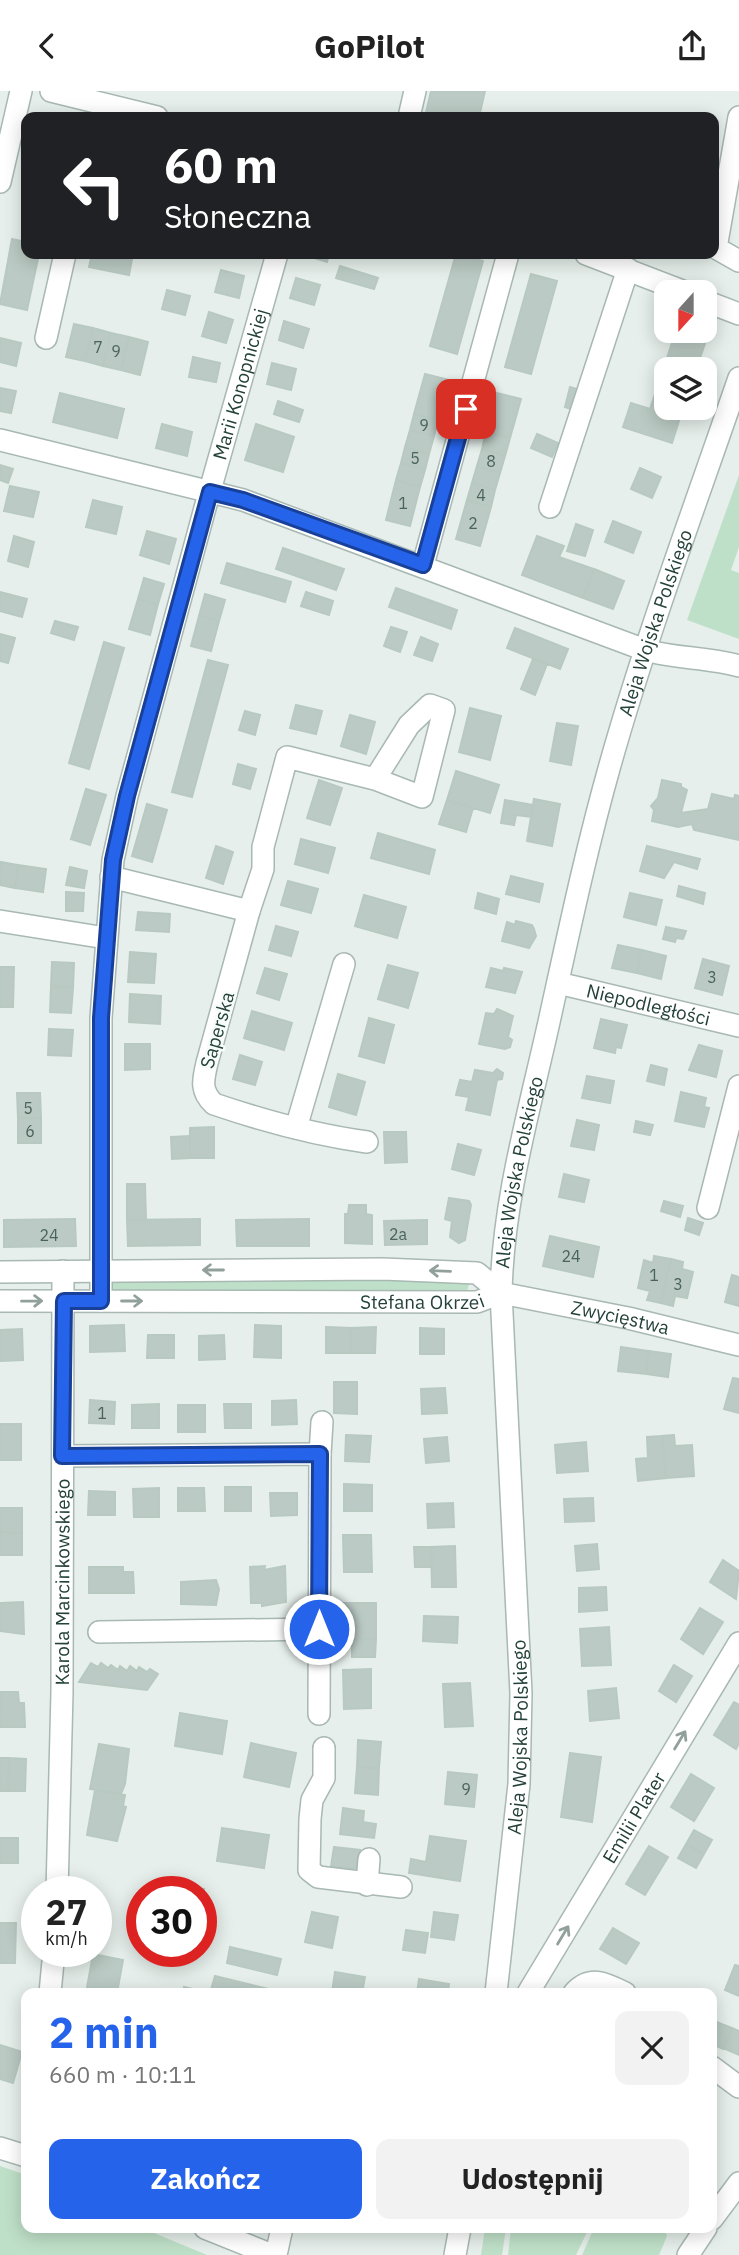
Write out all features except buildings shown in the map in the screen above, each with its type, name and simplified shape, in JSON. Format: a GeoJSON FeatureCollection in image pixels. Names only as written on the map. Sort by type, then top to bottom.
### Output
{"type":"FeatureCollection","features":[{"type":"Feature","properties":{"kind":"street"},"geometry":{"type":"LineString","coordinates":[[0,182],[21,91]]}},
{"type":"Feature","properties":{"kind":"street"},"geometry":{"type":"LineString","coordinates":[[51,91],[97,110]]}},
{"type":"Feature","properties":{"kind":"street"},"geometry":{"type":"LineString","coordinates":[[410,112],[415,91]]}},
{"type":"Feature","properties":{"kind":"street"},"geometry":{"type":"LineString","coordinates":[[719,231],[739,117]]}},
{"type":"Feature","properties":{"kind":"street"},"geometry":{"type":"LineString","coordinates":[[719,250],[739,261]]}},
{"type":"Feature","properties":{"kind":"street"},"geometry":{"type":"LineString","coordinates":[[46,338],[64,259]]}},
{"type":"Feature","properties":{"kind":"street","name":"Marii Konopnickiej"},"geometry":{"type":"LineString","coordinates":[[101,1301],[100,1065],[111,877],[127,796],[276,259]]}},
{"type":"Feature","properties":{"kind":"street"},"geometry":{"type":"LineString","coordinates":[[423,565],[507,259]]}},
{"type":"Feature","properties":{"kind":"street"},"geometry":{"type":"LineString","coordinates":[[600,259],[655,280]]}},
{"type":"Feature","properties":{"kind":"street"},"geometry":{"type":"LineString","coordinates":[[550,507],[628,269]]}},
{"type":"Feature","properties":{"kind":"street"},"geometry":{"type":"LineString","coordinates":[[718,305],[739,314]]}},
{"type":"Feature","properties":{"kind":"street","name":"Aleja Wojska Polskiego"},"geometry":{"type":"LineString","coordinates":[[496,1988],[519,1784],[521,1693],[501,1259],[517,1160],[605,784],[645,650],[739,377]]}},
{"type":"Feature","properties":{"kind":"street"},"geometry":{"type":"LineString","coordinates":[[0,440],[243,500],[645,650],[667,656],[713,658],[739,666]]}},
{"type":"Feature","properties":{"kind":"street","name":"Saperska"},"geometry":{"type":"LineString","coordinates":[[367,1142],[329,1137],[214,1104],[205,1096],[202,1083],[263,869],[263,847],[287,757],[374,779]]}},
{"type":"Feature","properties":{"kind":"street"},"geometry":{"type":"LineString","coordinates":[[111,877],[249,911]]}},
{"type":"Feature","properties":{"kind":"street"},"geometry":{"type":"LineString","coordinates":[[0,922],[106,938]]}},
{"type":"Feature","properties":{"kind":"street"},"geometry":{"type":"LineString","coordinates":[[296,1128],[344,964]]}},
{"type":"Feature","properties":{"kind":"street","name":"Niepodległości"},"geometry":{"type":"LineString","coordinates":[[558,983],[739,1026]]}},
{"type":"Feature","properties":{"kind":"street"},"geometry":{"type":"LineString","coordinates":[[708,1208],[739,1086]]}},
{"type":"Feature","properties":{"kind":"street","name":"Stefana Okrzei"},"geometry":{"type":"LineString","coordinates":[[0,1272],[383,1269],[477,1273],[501,1293],[477,1302],[0,1301]]}},
{"type":"Feature","properties":{"kind":"street","name":"Karola Marcinkowskiego"},"geometry":{"type":"LineString","coordinates":[[57,1876],[63,1271]]}},
{"type":"Feature","properties":{"kind":"street","name":"Zwycięstwa"},"geometry":{"type":"LineString","coordinates":[[501,1293],[628,1318],[739,1345]]}},
{"type":"Feature","properties":{"kind":"street"},"geometry":{"type":"LineString","coordinates":[[319,1714],[322,1422]]}},
{"type":"Feature","properties":{"kind":"street"},"geometry":{"type":"LineString","coordinates":[[62,1456],[320,1454]]}},
{"type":"Feature","properties":{"kind":"street"},"geometry":{"type":"LineString","coordinates":[[99,1632],[319,1629]]}},
{"type":"Feature","properties":{"kind":"street","name":"Emilii Plater"},"geometry":{"type":"LineString","coordinates":[[531,1988],[739,1643]]}},
{"type":"Feature","properties":{"kind":"street"},"geometry":{"type":"LineString","coordinates":[[324,1748],[324,1777],[311,1809],[308,1836],[309,1870],[318,1877],[401,1887]]}},
{"type":"Feature","properties":{"kind":"street"},"geometry":{"type":"LineString","coordinates":[[367,1885],[369,1859]]}},
{"type":"Feature","properties":{"kind":"street"},"geometry":{"type":"LineString","coordinates":[[50,1988],[52,1967]]}},
{"type":"Feature","properties":{"kind":"street"},"geometry":{"type":"LineString","coordinates":[[579,1988],[583,1983],[596,1980],[614,1988]]}},
{"type":"Feature","properties":{"kind":"street"},"geometry":{"type":"LineString","coordinates":[[717,2071],[739,2087]]}},
{"type":"Feature","properties":{"kind":"street"},"geometry":{"type":"LineString","coordinates":[[0,2148],[21,2154]]}},
{"type":"Feature","properties":{"kind":"street"},"geometry":{"type":"LineString","coordinates":[[717,2214],[737,2190]]}},
{"type":"Feature","properties":{"kind":"street"},"geometry":{"type":"LineString","coordinates":[[218,2233],[274,2255],[281,2233]]}},
{"type":"Feature","properties":{"kind":"street"},"geometry":{"type":"LineString","coordinates":[[455,2255],[459,2233]]}},
{"type":"Feature","properties":{"kind":"street"},"geometry":{"type":"LineString","coordinates":[[688,2255],[703,2233]]}},
{"type":"Feature","properties":{"kind":"green space"},"geometry":{"type":"Polygon","coordinates":[[[739,475],[739,547],[731,570],[739,573],[739,639],[687,620],[739,475]]]}},
{"type":"Feature","properties":{"kind":"green space"},"geometry":{"type":"Polygon","coordinates":[[[463,1277],[469,1284],[467,1292],[112,1292],[111,1285],[114,1279],[463,1277]]]}},
{"type":"Feature","properties":{"kind":"green space"},"geometry":{"type":"Polygon","coordinates":[[[0,2166],[21,2173],[21,2233],[154,2233],[207,2255],[0,2255],[0,2166]]]}},
{"type":"Feature","properties":{"kind":"green space"},"geometry":{"type":"Polygon","coordinates":[[[484,2233],[505,2233],[502,2255],[481,2255],[484,2233]]]}},
{"type":"Feature","properties":{"kind":"green space"},"geometry":{"type":"Polygon","coordinates":[[[510,2233],[587,2233],[576,2255],[508,2255],[510,2233]]]}},
{"type":"Feature","properties":{"kind":"green space"},"geometry":{"type":"Polygon","coordinates":[[[592,2233],[666,2233],[667,2236],[659,2255],[582,2255],[592,2233]]]}},
{"type":"Feature","properties":{"kind":"route"},"geometry":{"type":"LineString","coordinates":[[319,1629],[320,1454],[62,1456],[64,1301],[101,1301],[100,1077],[107,905],[113,860],[127,796],[210,492],[243,500],[423,565],[466,409]]}}]}
